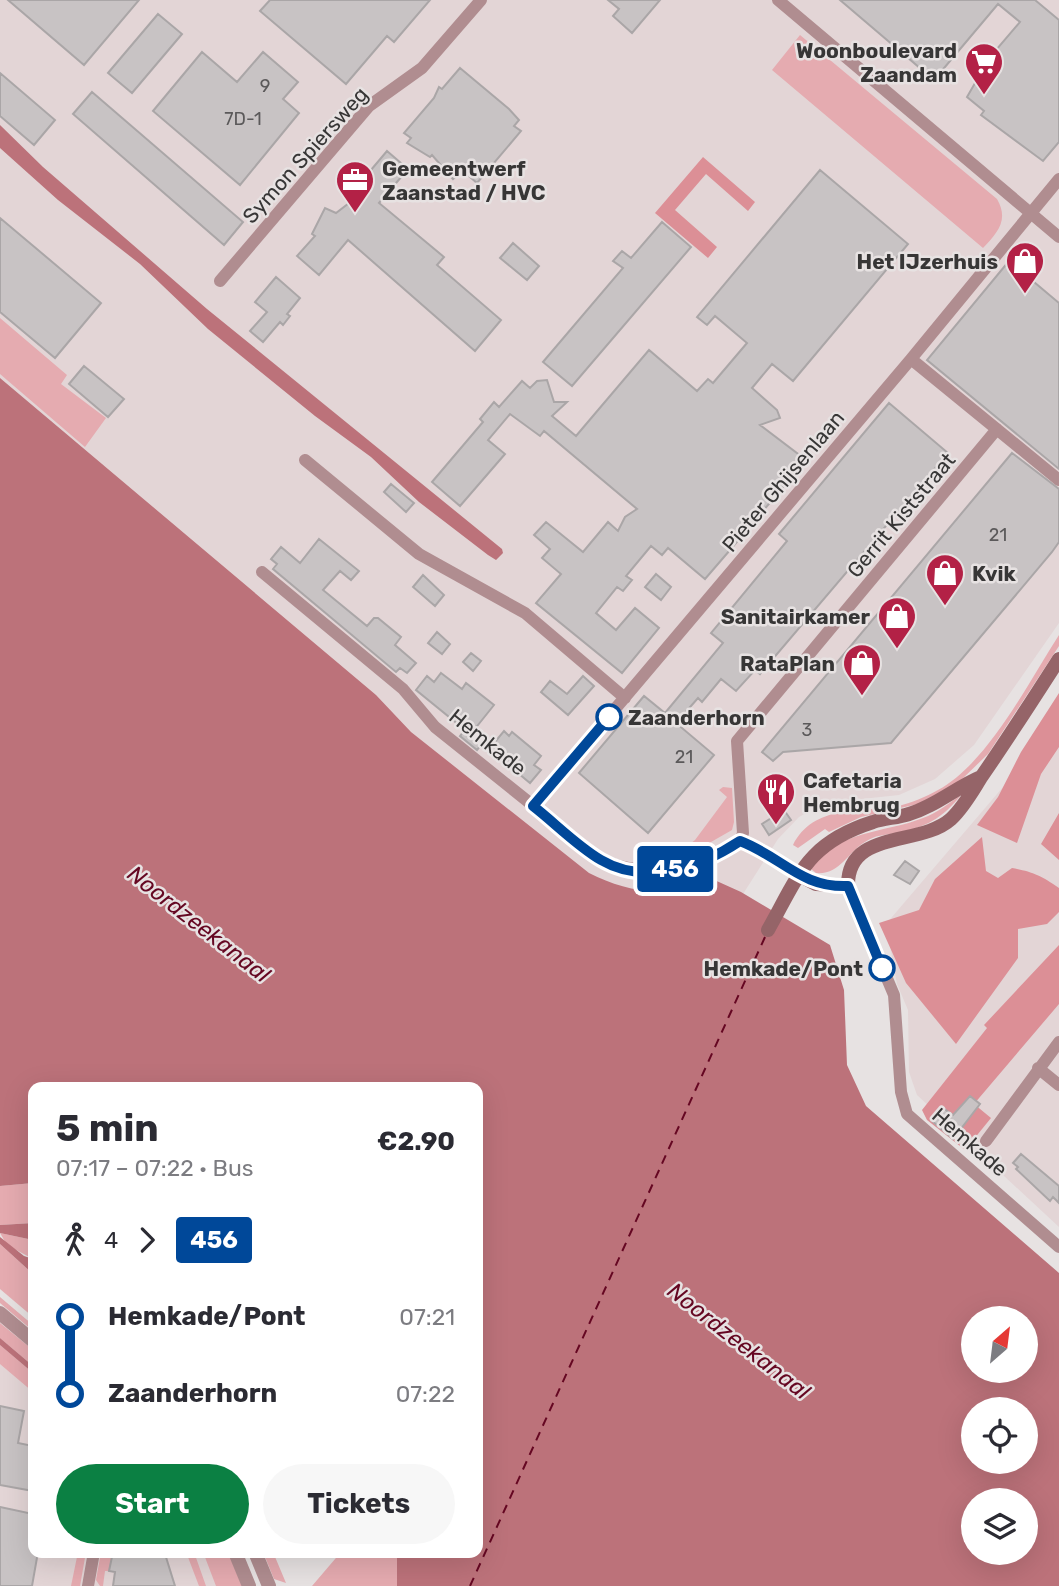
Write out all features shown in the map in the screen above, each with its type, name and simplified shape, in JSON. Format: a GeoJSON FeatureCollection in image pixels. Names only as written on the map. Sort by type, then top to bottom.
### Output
{"type":"FeatureCollection","features":[{"type":"Feature","properties":{"kind":"main road"},"geometry":{"type":"LineString","coordinates":[[797,874],[816,884],[848,886],[852,867],[863,852],[880,842],[918,835],[950,820],[982,777],[1059,659]]}},
{"type":"Feature","properties":{"kind":"main road"},"geometry":{"type":"LineString","coordinates":[[768,930],[797,874],[812,856],[847,832],[919,811],[982,777]]}},
{"type":"Feature","properties":{"kind":"street","name":"Symon Spiersweg"},"geometry":{"type":"LineString","coordinates":[[220,281],[369,106],[422,68],[481,0]]}},
{"type":"Feature","properties":{"kind":"street"},"geometry":{"type":"LineString","coordinates":[[778,0],[1059,237]]}},
{"type":"Feature","properties":{"kind":"street","name":"Pieter Ghijsenlaan"},"geometry":{"type":"LineString","coordinates":[[533,806],[911,359],[1059,179]]}},
{"type":"Feature","properties":{"kind":"street"},"geometry":{"type":"LineString","coordinates":[[911,359],[1059,480]]}},
{"type":"Feature","properties":{"kind":"street","name":"Gerrit Kiststraat"},"geometry":{"type":"LineString","coordinates":[[740,841],[743,833],[737,741],[997,429]]}},
{"type":"Feature","properties":{"kind":"street"},"geometry":{"type":"LineString","coordinates":[[305,460],[419,554],[525,613],[625,698]]}},
{"type":"Feature","properties":{"kind":"street","name":"Hemkade"},"geometry":{"type":"LineString","coordinates":[[262,572],[403,690],[435,727],[601,860],[625,869],[654,873],[699,864],[740,841]]}},
{"type":"Feature","properties":{"kind":"street"},"geometry":{"type":"LineString","coordinates":[[740,841],[769,853],[797,874]]}},
{"type":"Feature","properties":{"kind":"street","name":"Hemkade"},"geometry":{"type":"LineString","coordinates":[[848,886],[894,995],[901,1092],[907,1114],[1059,1247]]}},
{"type":"Feature","properties":{"kind":"street"},"geometry":{"type":"LineString","coordinates":[[986,1141],[1059,1042]]}},
{"type":"Feature","properties":{"kind":"street"},"geometry":{"type":"LineString","coordinates":[[1038,1068],[1059,1085]]}},
{"type":"Feature","properties":{"kind":"street"},"geometry":{"type":"LineString","coordinates":[[0,1313],[28,1337]]}},
{"type":"Feature","properties":{"kind":"street"},"geometry":{"type":"LineString","coordinates":[[88,1586],[93,1558]]}},
{"type":"Feature","properties":{"kind":"street"},"geometry":{"type":"LineString","coordinates":[[237,1558],[249,1586]]}},
{"type":"Feature","properties":{"kind":"street"},"geometry":{"type":"LineString","coordinates":[[257,1558],[269,1586]]}},
{"type":"Feature","properties":{"kind":"shaded area"},"geometry":{"type":"Polygon","coordinates":[[[0,0],[1059,0],[1059,623],[974,745],[935,779],[899,795],[824,803],[799,817],[778,839],[724,924],[636,953],[0,414],[0,0]]]}},
{"type":"Feature","properties":{"kind":"shaded area"},"geometry":{"type":"Polygon","coordinates":[[[800,35],[997,199],[1002,220],[983,248],[772,70],[800,35]]]}},
{"type":"Feature","properties":{"kind":"shaded area"},"geometry":{"type":"Polygon","coordinates":[[[703,157],[755,202],[748,211],[706,174],[675,210],[717,247],[708,258],[655,213],[703,157]]]}},
{"type":"Feature","properties":{"kind":"shaded area"},"geometry":{"type":"Polygon","coordinates":[[[0,318],[67,375],[61,384],[106,418],[85,447],[0,374],[0,318]]]}},
{"type":"Feature","properties":{"kind":"shaded area"},"geometry":{"type":"Polygon","coordinates":[[[1059,635],[1059,646],[988,754],[958,783],[918,804],[861,817],[829,832],[825,829],[798,848],[793,845],[802,832],[825,816],[903,805],[933,793],[956,778],[974,761],[1006,720],[1059,635]]]}},
{"type":"Feature","properties":{"kind":"shaded area"},"geometry":{"type":"Polygon","coordinates":[[[1059,693],[1059,747],[1041,774],[1017,843],[977,825],[998,797],[1021,752],[1059,693]]]}},
{"type":"Feature","properties":{"kind":"shaded area"},"geometry":{"type":"Polygon","coordinates":[[[1059,696],[1059,1227],[917,1095],[909,1072],[908,1010],[897,984],[886,924],[1003,787],[1059,696]]]}},
{"type":"Feature","properties":{"kind":"shaded area"},"geometry":{"type":"Polygon","coordinates":[[[723,787],[732,788],[732,830],[676,859],[669,848],[672,846],[681,851],[695,840],[727,797],[719,790],[723,787]]]}},
{"type":"Feature","properties":{"kind":"shaded area"},"geometry":{"type":"Polygon","coordinates":[[[961,795],[940,816],[925,825],[869,840],[831,871],[816,873],[811,869],[821,856],[847,840],[923,818],[961,795]]]}},
{"type":"Feature","properties":{"kind":"shaded area"},"geometry":{"type":"Polygon","coordinates":[[[1059,813],[1059,860],[1041,844],[1059,813]]]}},
{"type":"Feature","properties":{"kind":"shaded area"},"geometry":{"type":"Polygon","coordinates":[[[982,837],[986,871],[998,878],[1012,868],[1047,880],[1059,888],[1059,912],[1047,924],[1018,929],[1018,958],[956,1044],[906,983],[879,923],[919,910],[935,879],[982,837]]]}},
{"type":"Feature","properties":{"kind":"shaded area"},"geometry":{"type":"Polygon","coordinates":[[[1059,945],[1059,1004],[974,1104],[991,1118],[965,1150],[927,1120],[922,1110],[987,1028],[984,1025],[1059,945]]]}},
{"type":"Feature","properties":{"kind":"shaded area"},"geometry":{"type":"Polygon","coordinates":[[[28,1183],[28,1223],[0,1225],[0,1186],[28,1183]]]}},
{"type":"Feature","properties":{"kind":"shaded area"},"geometry":{"type":"Polygon","coordinates":[[[0,1233],[28,1239],[28,1256],[7,1245],[0,1233]]]}},
{"type":"Feature","properties":{"kind":"shaded area"},"geometry":{"type":"Polygon","coordinates":[[[0,1244],[28,1269],[28,1313],[0,1289],[0,1244]]]}},
{"type":"Feature","properties":{"kind":"shaded area"},"geometry":{"type":"Polygon","coordinates":[[[0,1297],[28,1321],[28,1327],[0,1303],[0,1297]]]}},
{"type":"Feature","properties":{"kind":"shaded area"},"geometry":{"type":"Polygon","coordinates":[[[0,1323],[28,1346],[28,1558],[230,1558],[242,1586],[0,1586],[0,1323]]]}},
{"type":"Feature","properties":{"kind":"shaded area"},"geometry":{"type":"Polygon","coordinates":[[[0,1323],[28,1346],[28,1362],[0,1338],[0,1323]]]}},
{"type":"Feature","properties":{"kind":"shaded area"},"geometry":{"type":"Polygon","coordinates":[[[0,1345],[28,1369],[28,1388],[0,1364],[0,1345]]]}},
{"type":"Feature","properties":{"kind":"shaded area"},"geometry":{"type":"Polygon","coordinates":[[[77,1558],[85,1558],[80,1586],[71,1586],[77,1558]]]}},
{"type":"Feature","properties":{"kind":"shaded area"},"geometry":{"type":"Polygon","coordinates":[[[100,1558],[112,1558],[109,1571],[105,1571],[103,1586],[96,1580],[100,1558]]]}},
{"type":"Feature","properties":{"kind":"shaded area"},"geometry":{"type":"Polygon","coordinates":[[[188,1558],[196,1558],[206,1586],[199,1586],[188,1558]]]}},
{"type":"Feature","properties":{"kind":"shaded area"},"geometry":{"type":"Polygon","coordinates":[[[205,1558],[230,1558],[242,1586],[216,1586],[205,1558]]]}},
{"type":"Feature","properties":{"kind":"shaded area"},"geometry":{"type":"Polygon","coordinates":[[[265,1558],[276,1558],[286,1583],[274,1579],[265,1558]]]}},
{"type":"Feature","properties":{"kind":"shaded area"},"geometry":{"type":"Polygon","coordinates":[[[336,1558],[397,1558],[397,1586],[312,1586],[336,1558]]]}},
{"type":"Feature","properties":{"kind":"water"},"geometry":{"type":"Polygon","coordinates":[[[0,125],[43,167],[207,309],[502,549],[503,553],[496,560],[488,555],[419,502],[371,457],[315,416],[208,329],[140,264],[58,200],[0,148],[0,125]]]}},
{"type":"Feature","properties":{"kind":"water","name":"Noordzeekanaal"},"geometry":{"type":"Polygon","coordinates":[[[0,378],[376,695],[411,732],[589,873],[619,885],[649,891],[680,889],[710,878],[741,892],[830,945],[844,990],[847,1065],[866,1106],[1059,1273],[1059,1586],[397,1586],[397,1558],[483,1558],[483,1082],[28,1082],[28,1183],[0,1186],[0,378]]]}},
{"type":"Feature","properties":{"kind":"water"},"geometry":{"type":"Polygon","coordinates":[[[28,1223],[28,1239],[0,1233],[0,1225],[28,1223]]]}},
{"type":"Feature","properties":{"kind":"water"},"geometry":{"type":"Polygon","coordinates":[[[0,1237],[28,1257],[28,1269],[0,1244],[0,1237]]]}},
{"type":"Feature","properties":{"kind":"water"},"geometry":{"type":"Polygon","coordinates":[[[0,1338],[28,1362],[28,1369],[0,1345],[0,1338]]]}},
{"type":"Feature","properties":{"kind":"building"},"geometry":{"type":"Polygon","coordinates":[[[8,0],[139,0],[84,65],[8,0]]]}},
{"type":"Feature","properties":{"kind":"building"},"geometry":{"type":"Polygon","coordinates":[[[270,0],[430,0],[394,42],[387,36],[346,84],[260,11],[270,0]]]}},
{"type":"Feature","properties":{"kind":"building"},"geometry":{"type":"Polygon","coordinates":[[[608,0],[660,0],[632,33],[613,16],[619,9],[608,0]]]}},
{"type":"Feature","properties":{"kind":"building"},"geometry":{"type":"Polygon","coordinates":[[[840,0],[1035,0],[1059,20],[1059,142],[1043,161],[981,115],[984,111],[967,97],[990,57],[1020,22],[998,4],[934,80],[840,0]]]}},
{"type":"Feature","properties":{"kind":"building"},"geometry":{"type":"Polygon","coordinates":[[[158,14],[182,34],[132,93],[108,73],[158,14]]]}},
{"type":"Feature","properties":{"kind":"building"},"geometry":{"type":"Polygon","coordinates":[[[202,52],[237,82],[263,52],[298,82],[283,99],[299,113],[240,185],[153,111],[202,52]]]}},
{"type":"Feature","properties":{"kind":"building"},"geometry":{"type":"Polygon","coordinates":[[[460,68],[509,109],[519,120],[514,126],[521,131],[477,183],[463,171],[453,179],[432,155],[430,157],[407,143],[411,138],[404,133],[434,98],[439,87],[442,89],[460,68]]]}},
{"type":"Feature","properties":{"kind":"building"},"geometry":{"type":"Polygon","coordinates":[[[0,73],[55,120],[34,145],[0,116],[0,73]]]}},
{"type":"Feature","properties":{"kind":"building"},"geometry":{"type":"Polygon","coordinates":[[[92,92],[243,222],[224,245],[73,114],[92,92]]]}},
{"type":"Feature","properties":{"kind":"building"},"geometry":{"type":"Polygon","coordinates":[[[387,151],[408,169],[379,203],[444,257],[437,265],[501,320],[475,351],[348,240],[319,275],[297,256],[315,236],[312,234],[325,208],[336,213],[353,200],[349,196],[387,151]]]}},
{"type":"Feature","properties":{"kind":"building"},"geometry":{"type":"Polygon","coordinates":[[[820,170],[908,244],[793,381],[772,364],[752,388],[777,410],[780,418],[760,425],[806,460],[730,550],[705,579],[668,548],[662,555],[651,546],[626,576],[632,580],[623,591],[617,587],[596,613],[616,630],[635,608],[659,628],[622,673],[536,603],[561,574],[542,558],[550,549],[534,535],[546,522],[583,552],[608,522],[618,531],[625,517],[637,509],[544,431],[540,436],[510,414],[488,440],[505,454],[460,506],[432,482],[483,422],[480,419],[494,402],[499,407],[522,381],[530,388],[537,381],[547,380],[554,402],[567,402],[552,416],[576,436],[649,350],[697,391],[708,379],[713,383],[747,343],[715,316],[707,325],[697,317],[820,170]]]}},
{"type":"Feature","properties":{"kind":"building"},"geometry":{"type":"Polygon","coordinates":[[[0,218],[101,303],[55,358],[0,312],[0,218]]]}},
{"type":"Feature","properties":{"kind":"building"},"geometry":{"type":"Polygon","coordinates":[[[662,222],[691,247],[572,386],[543,362],[623,268],[613,261],[622,251],[631,258],[662,222]]]}},
{"type":"Feature","properties":{"kind":"building"},"geometry":{"type":"Polygon","coordinates":[[[513,243],[539,266],[527,280],[500,258],[513,243]]]}},
{"type":"Feature","properties":{"kind":"building"},"geometry":{"type":"Polygon","coordinates":[[[1009,261],[1059,303],[1059,469],[927,360],[1009,261]]]}},
{"type":"Feature","properties":{"kind":"building"},"geometry":{"type":"Polygon","coordinates":[[[276,277],[300,298],[287,314],[290,316],[283,325],[280,322],[263,342],[250,331],[267,312],[255,302],[276,277]]]}},
{"type":"Feature","properties":{"kind":"building"},"geometry":{"type":"Polygon","coordinates":[[[84,366],[124,399],[108,417],[69,384],[84,366]]]}},
{"type":"Feature","properties":{"kind":"building"},"geometry":{"type":"Polygon","coordinates":[[[889,403],[948,453],[760,674],[755,670],[736,691],[721,679],[702,702],[698,698],[676,723],[714,755],[648,833],[579,773],[644,696],[665,713],[723,643],[711,633],[787,541],[779,534],[889,403]]]}},
{"type":"Feature","properties":{"kind":"building"},"geometry":{"type":"Polygon","coordinates":[[[1012,453],[1059,489],[1059,542],[1052,552],[891,743],[783,752],[773,761],[762,752],[1012,453]]]}},
{"type":"Feature","properties":{"kind":"building"},"geometry":{"type":"Polygon","coordinates":[[[391,484],[414,503],[406,512],[384,492],[391,484]]]}},
{"type":"Feature","properties":{"kind":"building"},"geometry":{"type":"Polygon","coordinates":[[[319,539],[359,571],[351,580],[340,571],[323,590],[367,626],[374,618],[378,618],[401,637],[395,645],[416,663],[407,673],[400,668],[396,672],[273,569],[277,564],[271,559],[281,547],[300,563],[319,539]]]}},
{"type":"Feature","properties":{"kind":"building"},"geometry":{"type":"Polygon","coordinates":[[[656,574],[671,587],[661,600],[645,587],[656,574]]]}},
{"type":"Feature","properties":{"kind":"building"},"geometry":{"type":"Polygon","coordinates":[[[423,575],[444,595],[435,606],[413,587],[423,575]]]}},
{"type":"Feature","properties":{"kind":"building"},"geometry":{"type":"Polygon","coordinates":[[[437,632],[450,644],[442,654],[428,643],[437,632]]]}},
{"type":"Feature","properties":{"kind":"building"},"geometry":{"type":"Polygon","coordinates":[[[471,653],[481,661],[473,671],[463,662],[471,653]]]}},
{"type":"Feature","properties":{"kind":"building"},"geometry":{"type":"Polygon","coordinates":[[[441,673],[462,689],[466,683],[494,705],[474,730],[486,739],[477,750],[460,736],[465,730],[416,690],[427,676],[434,682],[441,673]]]}},
{"type":"Feature","properties":{"kind":"building"},"geometry":{"type":"Polygon","coordinates":[[[583,676],[594,686],[568,715],[541,692],[550,681],[567,694],[583,676]]]}},
{"type":"Feature","properties":{"kind":"building"},"geometry":{"type":"Polygon","coordinates":[[[504,731],[509,736],[512,732],[541,756],[534,765],[541,770],[530,783],[489,749],[504,731]]]}},
{"type":"Feature","properties":{"kind":"building"},"geometry":{"type":"Polygon","coordinates":[[[784,810],[791,820],[769,835],[762,824],[784,810]]]}},
{"type":"Feature","properties":{"kind":"building"},"geometry":{"type":"Polygon","coordinates":[[[905,861],[919,871],[910,884],[894,875],[905,861]]]}},
{"type":"Feature","properties":{"kind":"building"},"geometry":{"type":"Polygon","coordinates":[[[970,1096],[980,1104],[953,1139],[932,1121],[943,1108],[953,1115],[970,1096]]]}},
{"type":"Feature","properties":{"kind":"building"},"geometry":{"type":"Polygon","coordinates":[[[1021,1154],[1059,1186],[1059,1203],[1053,1197],[1050,1201],[1016,1169],[1018,1167],[1013,1163],[1021,1154]]]}},
{"type":"Feature","properties":{"kind":"building"},"geometry":{"type":"Polygon","coordinates":[[[0,1406],[24,1411],[18,1443],[28,1445],[28,1490],[0,1485],[0,1406]]]}},
{"type":"Feature","properties":{"kind":"building"},"geometry":{"type":"Polygon","coordinates":[[[0,1507],[28,1513],[28,1558],[37,1558],[32,1586],[0,1586],[0,1507]]]}},
{"type":"Feature","properties":{"kind":"building"},"geometry":{"type":"Polygon","coordinates":[[[112,1558],[166,1558],[175,1586],[113,1586],[115,1572],[109,1571],[112,1558]]]}},
{"type":"Feature","properties":{"kind":"ferry route"},"geometry":{"type":"LineString","coordinates":[[483,1557],[765,937]]}},
{"type":"Feature","properties":{"kind":"ferry route"},"geometry":{"type":"LineString","coordinates":[[470,1586],[483,1558]]}},
{"type":"Feature","properties":{"kind":"bus line","name":"456"},"geometry":{"type":"LineString","coordinates":[[609,717],[533,806],[601,860],[625,869],[654,873],[699,864],[740,841],[778,858],[797,874],[816,884],[828,887],[848,886],[858,916],[882,968]]}},
{"type":"Feature","properties":{"kind":"place","name":"Woonboulevard Zaandam"},"geometry":{"type":"Point","coordinates":[984,96]}},
{"type":"Feature","properties":{"kind":"place","name":"Gemeentwerf Zaanstad / HVC"},"geometry":{"type":"Point","coordinates":[355,214]}},
{"type":"Feature","properties":{"kind":"place","name":"Het IJzerhuis"},"geometry":{"type":"Point","coordinates":[1025,295]}},
{"type":"Feature","properties":{"kind":"place","name":"Kvik"},"geometry":{"type":"Point","coordinates":[945,607]}},
{"type":"Feature","properties":{"kind":"place","name":"Sanitairkamer"},"geometry":{"type":"Point","coordinates":[897,650]}},
{"type":"Feature","properties":{"kind":"place","name":"RataPlan"},"geometry":{"type":"Point","coordinates":[862,697]}},
{"type":"Feature","properties":{"kind":"place","name":"Zaanderhorn"},"geometry":{"type":"Point","coordinates":[609,717]}},
{"type":"Feature","properties":{"kind":"place","name":"Cafetaria Hembrug"},"geometry":{"type":"Point","coordinates":[776,826]}},
{"type":"Feature","properties":{"kind":"place","name":"Hemkade/Pont"},"geometry":{"type":"Point","coordinates":[882,968]}}]}
